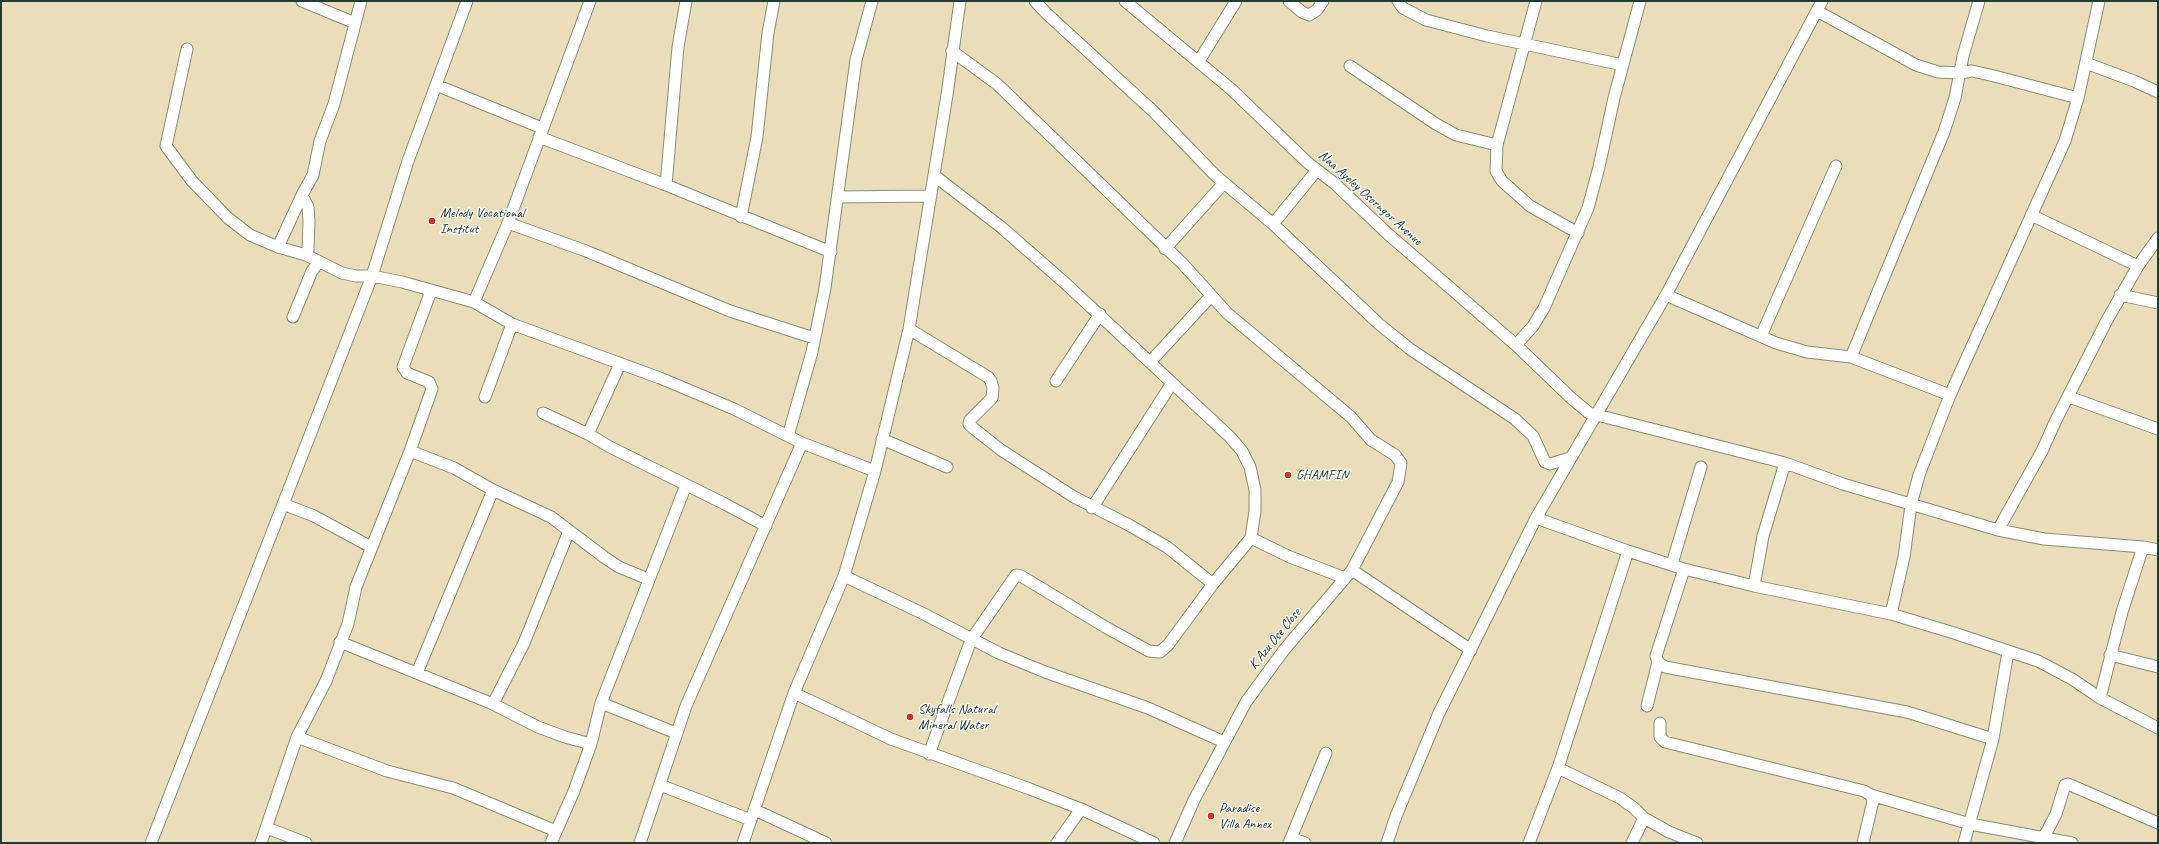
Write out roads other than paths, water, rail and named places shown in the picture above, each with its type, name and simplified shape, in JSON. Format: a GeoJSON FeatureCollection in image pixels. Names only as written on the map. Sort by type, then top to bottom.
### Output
{"type":"FeatureCollection","features":[{"type":"Feature","properties":{"kind":"street"},"geometry":{"type":"LineString","coordinates":[[302,1],[354,23]]}},
{"type":"Feature","properties":{"kind":"street"},"geometry":{"type":"LineString","coordinates":[[278,247],[313,175],[320,141],[334,104],[361,1]]}},
{"type":"Feature","properties":{"kind":"street"},"geometry":{"type":"LineString","coordinates":[[151,843],[372,276],[408,161],[467,1]]}},
{"type":"Feature","properties":{"kind":"street"},"geometry":{"type":"LineString","coordinates":[[474,302],[508,223],[590,1]]}},
{"type":"Feature","properties":{"kind":"street"},"geometry":{"type":"LineString","coordinates":[[666,185],[678,47],[686,1]]}},
{"type":"Feature","properties":{"kind":"street"},"geometry":{"type":"LineString","coordinates":[[742,217],[757,137],[768,33],[774,1]]}},
{"type":"Feature","properties":{"kind":"street"},"geometry":{"type":"LineString","coordinates":[[788,436],[805,380],[831,252],[856,60],[872,1]]}},
{"type":"Feature","properties":{"kind":"street"},"geometry":{"type":"LineString","coordinates":[[743,843],[794,693],[844,576],[875,471],[909,329],[931,196],[960,1]]}},
{"type":"Feature","properties":{"kind":"street"},"geometry":{"type":"LineString","coordinates":[[1035,1],[1046,13],[1154,112],[1224,183],[1273,224],[1395,337],[1438,368],[1506,412],[1536,440],[1545,462],[1550,464],[1570,458]]}},
{"type":"Feature","properties":{"kind":"street","name":"Naa Ayeley Osorngor Avenue"},"geometry":{"type":"LineString","coordinates":[[1126,1],[1231,89],[1271,129],[1516,345],[1582,408],[1597,415],[1785,463],[1843,484],[1998,530],[2044,539],[2142,547],[2158,550]]}},
{"type":"Feature","properties":{"kind":"street"},"geometry":{"type":"LineString","coordinates":[[1199,61],[1236,1]]}},
{"type":"Feature","properties":{"kind":"street"},"geometry":{"type":"LineString","coordinates":[[1289,1],[1302,12],[1309,15],[1317,10],[1323,1]]}},
{"type":"Feature","properties":{"kind":"street"},"geometry":{"type":"LineString","coordinates":[[1398,1],[1403,8],[1426,20],[1487,36],[1623,65]]}},
{"type":"Feature","properties":{"kind":"street"},"geometry":{"type":"LineString","coordinates":[[1536,1],[1496,145],[1496,171],[1502,181],[1530,206],[1578,233]]}},
{"type":"Feature","properties":{"kind":"street"},"geometry":{"type":"LineString","coordinates":[[1516,345],[1533,326],[1544,308],[1588,208],[1640,1]]}},
{"type":"Feature","properties":{"kind":"street"},"geometry":{"type":"LineString","coordinates":[[1851,357],[1944,132],[1979,1]]}},
{"type":"Feature","properties":{"kind":"street"},"geometry":{"type":"LineString","coordinates":[[1891,614],[1904,557],[1911,505],[1919,475],[1950,395],[2065,141],[2078,98],[2086,63],[2096,2]]}},
{"type":"Feature","properties":{"kind":"street"},"geometry":{"type":"LineString","coordinates":[[1387,843],[1426,743],[1536,518],[1666,295],[1820,6],[1916,65],[1938,72],[1960,73],[1972,71],[2078,98]]}},
{"type":"Feature","properties":{"kind":"street"},"geometry":{"type":"LineString","coordinates":[[188,49],[166,146],[192,181],[228,218],[250,235],[278,247],[306,255],[318,263],[342,273],[356,276],[372,276],[402,282],[474,302],[512,324],[660,378],[727,406],[802,443],[875,471]]}},
{"type":"Feature","properties":{"kind":"street"},"geometry":{"type":"LineString","coordinates":[[952,51],[997,84],[1195,277],[1210,296],[1151,361]]}},
{"type":"Feature","properties":{"kind":"street"},"geometry":{"type":"LineString","coordinates":[[2086,63],[2134,81],[2158,92]]}},
{"type":"Feature","properties":{"kind":"street"},"geometry":{"type":"LineString","coordinates":[[1350,66],[1443,128],[1456,135],[1496,145]]}},
{"type":"Feature","properties":{"kind":"street"},"geometry":{"type":"LineString","coordinates":[[436,85],[541,132],[666,185],[831,252]]}},
{"type":"Feature","properties":{"kind":"street"},"geometry":{"type":"LineString","coordinates":[[1761,336],[1836,166]]}},
{"type":"Feature","properties":{"kind":"street"},"geometry":{"type":"LineString","coordinates":[[1273,224],[1317,170]]}},
{"type":"Feature","properties":{"kind":"street"},"geometry":{"type":"LineString","coordinates":[[929,754],[971,640],[1010,583],[1018,575],[1149,651],[1160,652],[1168,646],[1213,584],[1251,538],[1255,504],[1255,490],[1250,467],[1242,451],[1230,436],[1100,314],[1001,227],[934,176]]}},
{"type":"Feature","properties":{"kind":"street"},"geometry":{"type":"LineString","coordinates":[[1165,249],[1224,183]]}},
{"type":"Feature","properties":{"kind":"street"},"geometry":{"type":"LineString","coordinates":[[302,195],[308,207],[309,221],[308,250],[306,255]]}},
{"type":"Feature","properties":{"kind":"street"},"geometry":{"type":"LineString","coordinates":[[838,198],[931,196]]}},
{"type":"Feature","properties":{"kind":"street"},"geometry":{"type":"LineString","coordinates":[[2031,215],[2138,266]]}},
{"type":"Feature","properties":{"kind":"street"},"geometry":{"type":"LineString","coordinates":[[508,223],[586,251],[730,311],[814,338]]}},
{"type":"Feature","properties":{"kind":"street"},"geometry":{"type":"LineString","coordinates":[[1998,530],[2042,451],[2120,295],[2158,238]]}},
{"type":"Feature","properties":{"kind":"street"},"geometry":{"type":"LineString","coordinates":[[293,317],[312,271],[318,263]]}},
{"type":"Feature","properties":{"kind":"street"},"geometry":{"type":"LineString","coordinates":[[261,843],[297,737],[326,681],[348,624],[356,587],[410,451],[432,389],[430,382],[407,373],[403,367],[431,291]]}},
{"type":"Feature","properties":{"kind":"street"},"geometry":{"type":"LineString","coordinates":[[1666,295],[1761,336],[1807,352],[1851,357],[1950,395]]}},
{"type":"Feature","properties":{"kind":"street"},"geometry":{"type":"LineString","coordinates":[[2120,295],[2158,303]]}},
{"type":"Feature","properties":{"kind":"street","name":"K Azu Ose Close"},"geometry":{"type":"LineString","coordinates":[[1175,843],[1224,742],[1246,702],[1263,678],[1348,574],[1398,482],[1401,472],[1401,463],[1399,458],[1371,440],[1351,417],[1227,314],[1210,296]]}},
{"type":"Feature","properties":{"kind":"street"},"geometry":{"type":"LineString","coordinates":[[1056,381],[1100,314]]}},
{"type":"Feature","properties":{"kind":"street"},"geometry":{"type":"LineString","coordinates":[[485,397],[512,324]]}},
{"type":"Feature","properties":{"kind":"street"},"geometry":{"type":"LineString","coordinates":[[909,329],[988,377],[991,381],[993,388],[992,398],[970,420],[969,424],[973,428],[1001,450],[1092,508],[1129,525],[1167,547],[1213,584]]}},
{"type":"Feature","properties":{"kind":"street"},"geometry":{"type":"LineString","coordinates":[[588,434],[620,364]]}},
{"type":"Feature","properties":{"kind":"street"},"geometry":{"type":"LineString","coordinates":[[1092,508],[1172,383]]}},
{"type":"Feature","properties":{"kind":"street"},"geometry":{"type":"LineString","coordinates":[[2068,397],[2158,429]]}},
{"type":"Feature","properties":{"kind":"street"},"geometry":{"type":"LineString","coordinates":[[543,413],[588,434],[610,447],[766,526]]}},
{"type":"Feature","properties":{"kind":"street"},"geometry":{"type":"LineString","coordinates":[[882,440],[947,467]]}},
{"type":"Feature","properties":{"kind":"street"},"geometry":{"type":"LineString","coordinates":[[640,843],[676,733],[705,660],[802,443]]}},
{"type":"Feature","properties":{"kind":"street"},"geometry":{"type":"LineString","coordinates":[[410,451],[454,468],[493,490],[551,516],[614,564],[648,579]]}},
{"type":"Feature","properties":{"kind":"street"},"geometry":{"type":"LineString","coordinates":[[1754,586],[1763,536],[1785,463]]}},
{"type":"Feature","properties":{"kind":"street"},"geometry":{"type":"LineString","coordinates":[[1672,564],[1701,467]]}},
{"type":"Feature","properties":{"kind":"street"},"geometry":{"type":"LineString","coordinates":[[552,843],[574,791],[591,744],[601,703],[648,579],[686,485]]}},
{"type":"Feature","properties":{"kind":"street"},"geometry":{"type":"LineString","coordinates":[[417,673],[493,490]]}},
{"type":"Feature","properties":{"kind":"street"},"geometry":{"type":"LineString","coordinates":[[283,504],[314,516],[372,547]]}},
{"type":"Feature","properties":{"kind":"street"},"geometry":{"type":"LineString","coordinates":[[1536,518],[1628,551],[1684,569],[1754,586],[1891,614],[2038,661],[2053,668],[2100,698],[2158,728]]}},
{"type":"Feature","properties":{"kind":"street"},"geometry":{"type":"LineString","coordinates":[[493,704],[524,643],[569,531]]}},
{"type":"Feature","properties":{"kind":"street"},"geometry":{"type":"LineString","coordinates":[[1251,538],[1290,557],[1348,574],[1471,650]]}},
{"type":"Feature","properties":{"kind":"street"},"geometry":{"type":"LineString","coordinates":[[2100,698],[2110,655],[2142,547]]}},
{"type":"Feature","properties":{"kind":"street"},"geometry":{"type":"LineString","coordinates":[[1529,843],[1558,768],[1628,551]]}},
{"type":"Feature","properties":{"kind":"street"},"geometry":{"type":"LineString","coordinates":[[1647,706],[1658,662],[1656,656],[1684,569]]}},
{"type":"Feature","properties":{"kind":"street"},"geometry":{"type":"LineString","coordinates":[[844,576],[922,613],[971,640],[1045,672],[1148,708],[1224,742]]}},
{"type":"Feature","properties":{"kind":"street"},"geometry":{"type":"LineString","coordinates":[[340,642],[493,704],[538,727],[564,737],[591,744]]}},
{"type":"Feature","properties":{"kind":"street"},"geometry":{"type":"LineString","coordinates":[[1964,843],[1993,739],[2008,652]]}},
{"type":"Feature","properties":{"kind":"street"},"geometry":{"type":"LineString","coordinates":[[2110,655],[2158,668]]}},
{"type":"Feature","properties":{"kind":"street"},"geometry":{"type":"LineString","coordinates":[[1658,662],[1665,667],[1907,712],[1993,739]]}},
{"type":"Feature","properties":{"kind":"street"},"geometry":{"type":"LineString","coordinates":[[794,693],[859,725],[929,754],[1081,809],[1154,843]]}},
{"type":"Feature","properties":{"kind":"street"},"geometry":{"type":"LineString","coordinates":[[601,703],[676,733]]}},
{"type":"Feature","properties":{"kind":"street"},"geometry":{"type":"LineString","coordinates":[[1660,723],[1660,737],[1665,742],[1864,791],[1970,824],[2072,843]]}},
{"type":"Feature","properties":{"kind":"street"},"geometry":{"type":"LineString","coordinates":[[297,737],[387,771],[453,788],[556,831]]}},
{"type":"Feature","properties":{"kind":"street"},"geometry":{"type":"LineString","coordinates":[[1305,843],[1290,841],[1326,753]]}},
{"type":"Feature","properties":{"kind":"street"},"geometry":{"type":"LineString","coordinates":[[1558,768],[1620,798],[1634,808],[1644,818],[1669,832],[1697,843]]}},
{"type":"Feature","properties":{"kind":"street"},"geometry":{"type":"LineString","coordinates":[[2044,837],[2056,814],[2065,785],[2068,784],[2158,823]]}},
{"type":"Feature","properties":{"kind":"street"},"geometry":{"type":"LineString","coordinates":[[660,785],[753,815],[826,843]]}},
{"type":"Feature","properties":{"kind":"street"},"geometry":{"type":"LineString","coordinates":[[1863,843],[1873,801],[1871,794]]}},
{"type":"Feature","properties":{"kind":"street"},"geometry":{"type":"LineString","coordinates":[[1057,843],[1081,809]]}},
{"type":"Feature","properties":{"kind":"street"},"geometry":{"type":"LineString","coordinates":[[1632,843],[1644,818]]}},
{"type":"Feature","properties":{"kind":"street"},"geometry":{"type":"LineString","coordinates":[[267,828],[306,843]]}},
{"type":"Feature","properties":{"kind":"place","name":"Melody Vocational Institut"},"geometry":{"type":"Point","coordinates":[432,221]}},
{"type":"Feature","properties":{"kind":"place","name":"GHAMFIN"},"geometry":{"type":"Point","coordinates":[1288,475]}},
{"type":"Feature","properties":{"kind":"place","name":"Skyfalls Natural Mineral Water"},"geometry":{"type":"Point","coordinates":[910,717]}},
{"type":"Feature","properties":{"kind":"place","name":"Paradise Villa Annex"},"geometry":{"type":"Point","coordinates":[1211,816]}}]}
